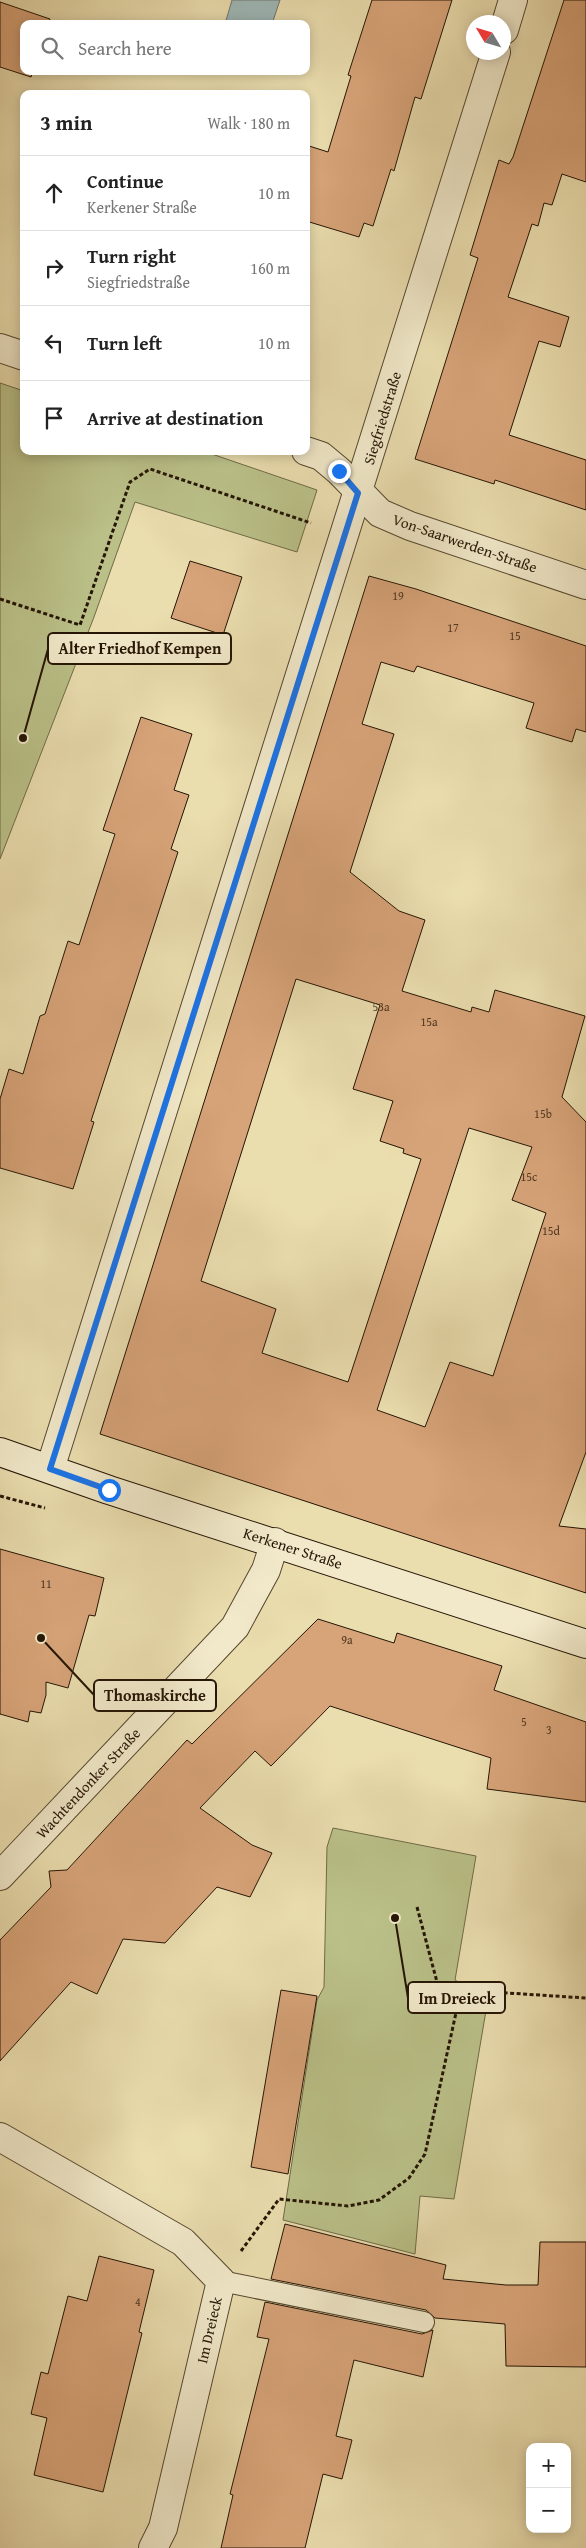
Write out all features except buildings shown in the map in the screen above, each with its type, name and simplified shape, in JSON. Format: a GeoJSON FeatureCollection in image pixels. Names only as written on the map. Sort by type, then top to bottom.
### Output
{"type":"FeatureCollection","features":[{"type":"Feature","properties":{"kind":"street"},"geometry":{"type":"LineString","coordinates":[[508,15],[513,0]]}},
{"type":"Feature","properties":{"kind":"street","name":"Siegfriedstraße"},"geometry":{"type":"LineString","coordinates":[[50,1469],[493,60]]}},
{"type":"Feature","properties":{"kind":"street"},"geometry":{"type":"LineString","coordinates":[[0,348],[20,355]]}},
{"type":"Feature","properties":{"kind":"street","name":"Von-Saarwerden-Straße"},"geometry":{"type":"LineString","coordinates":[[310,452],[321,456],[339,471],[358,493],[380,512],[410,526],[586,585]]}},
{"type":"Feature","properties":{"kind":"street","name":"Kerkener Straße"},"geometry":{"type":"LineString","coordinates":[[0,1452],[586,1644]]}},
{"type":"Feature","properties":{"kind":"street","name":"Wachtendonker Straße"},"geometry":{"type":"LineString","coordinates":[[0,1876],[235,1627],[266,1570],[275,1542]]}},
{"type":"Feature","properties":{"kind":"street","name":"Im Dreieck"},"geometry":{"type":"LineString","coordinates":[[0,2137],[183,2242],[221,2281],[163,2528],[153,2548]]}},
{"type":"Feature","properties":{"kind":"lane"},"geometry":{"type":"LineString","coordinates":[[221,2281],[424,2322]]}},
{"type":"Feature","properties":{"kind":"path"},"geometry":{"type":"LineString","coordinates":[[0,599],[80,625],[130,482],[150,469],[345,535]]}},
{"type":"Feature","properties":{"kind":"path"},"geometry":{"type":"LineString","coordinates":[[417,1907],[437,1982],[461,1990],[586,1998]]}},
{"type":"Feature","properties":{"kind":"path"},"geometry":{"type":"LineString","coordinates":[[221,2281],[279,2199],[348,2206],[379,2200],[409,2178],[425,2154],[461,1990]]}},
{"type":"Feature","properties":{"kind":"green space"},"geometry":{"type":"Polygon","coordinates":[[[0,383],[20,390],[20,455],[215,455],[317,490],[297,552],[135,502],[94,617],[0,859],[0,383]]]}},
{"type":"Feature","properties":{"kind":"green space"},"geometry":{"type":"Polygon","coordinates":[[[333,1828],[476,1856],[455,1980],[488,1999],[454,2199],[420,2196],[415,2254],[283,2220],[317,2000],[324,1987],[327,1847],[333,1828]]]}},
{"type":"Feature","properties":{"kind":"water"},"geometry":{"type":"Polygon","coordinates":[[[232,0],[280,0],[273,20],[226,20],[232,0]]]}},
{"type":"Feature","properties":{"kind":"place","name":"Alter Friedhof Kempen"},"geometry":{"type":"Point","coordinates":[23,738]}},
{"type":"Feature","properties":{"kind":"place","name":"Thomaskirche"},"geometry":{"type":"Point","coordinates":[41,1638]}},
{"type":"Feature","properties":{"kind":"place","name":"Im Dreieck"},"geometry":{"type":"Point","coordinates":[395,1918]}},
{"type":"Feature","properties":{"kind":"route"},"geometry":{"type":"LineString","coordinates":[[109,1490],[50,1469],[206,969],[358,493],[339,471]]}}]}
